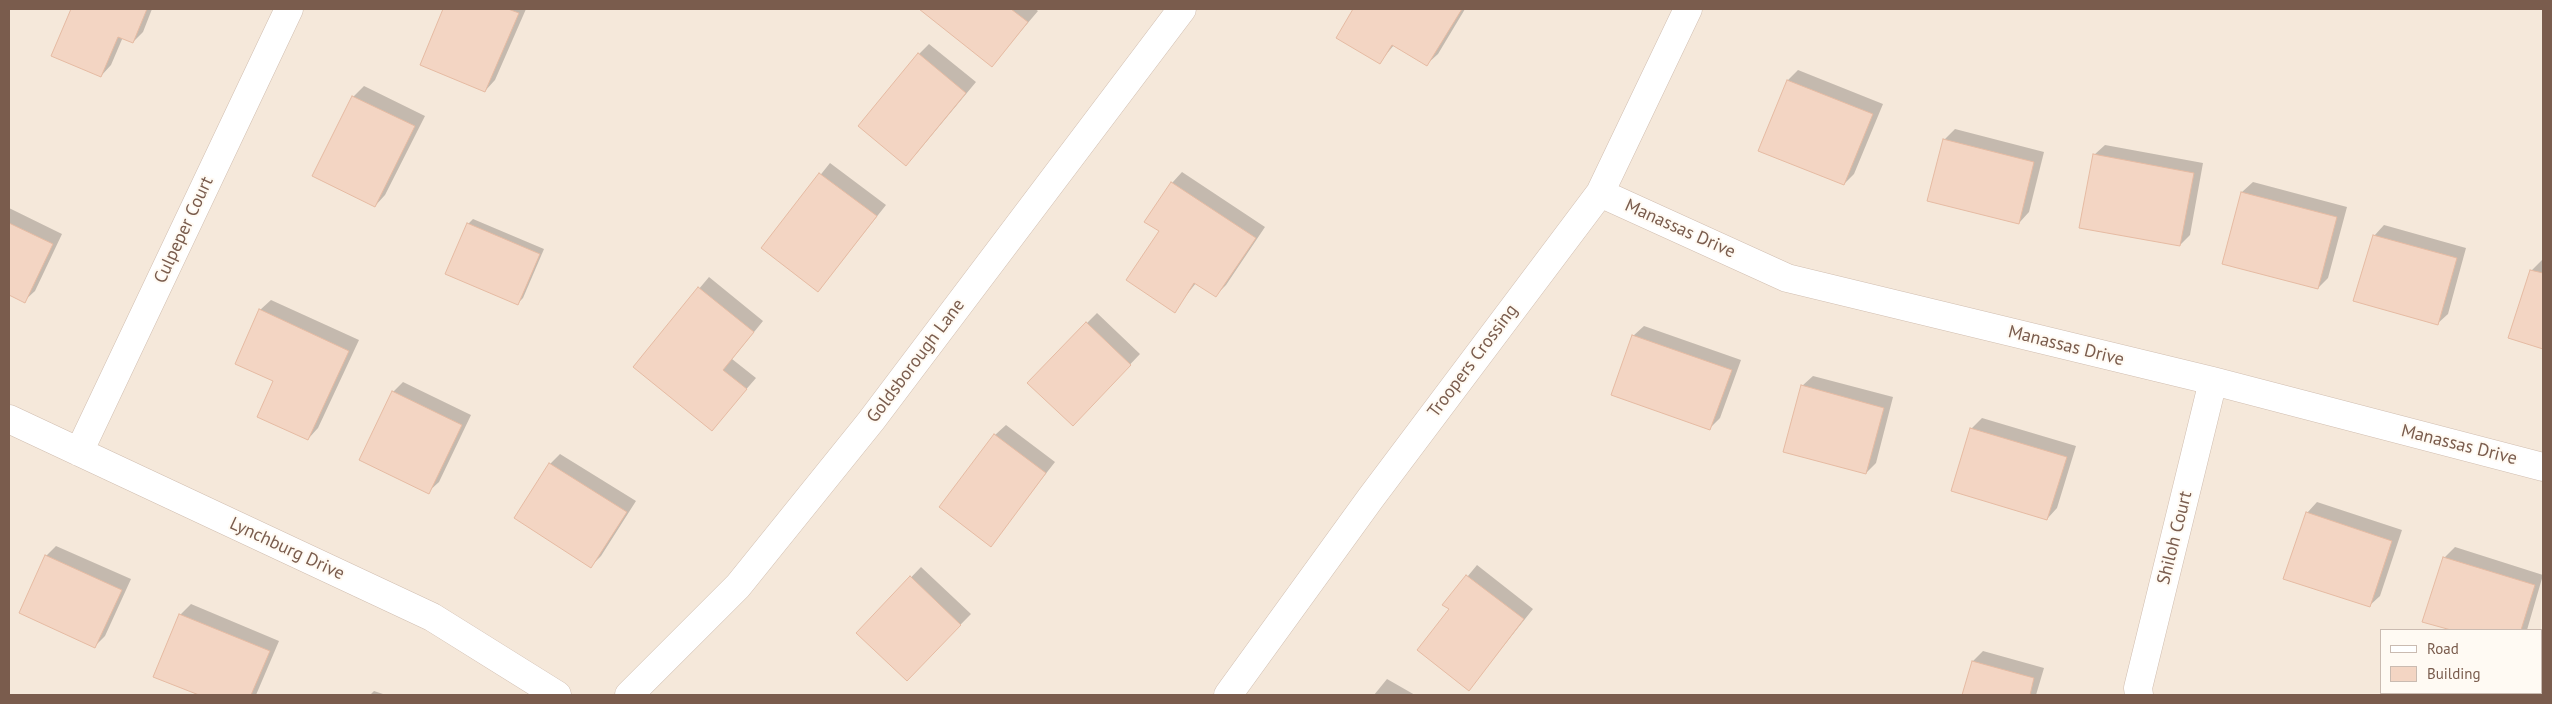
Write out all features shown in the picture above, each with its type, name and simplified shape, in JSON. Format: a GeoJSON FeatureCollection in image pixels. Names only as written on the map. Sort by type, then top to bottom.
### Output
{"type":"FeatureCollection","features":[{"type":"Feature","properties":{"kind":"street","name":"Culpeper Court"},"geometry":{"type":"LineString","coordinates":[[79,452],[289,9]]}},
{"type":"Feature","properties":{"kind":"street","name":"Goldsborough Lane"},"geometry":{"type":"LineString","coordinates":[[629,695],[738,586],[871,421],[1182,9]]}},
{"type":"Feature","properties":{"kind":"street","name":"Troopers Crossing"},"geometry":{"type":"LineString","coordinates":[[1228,695],[1376,491],[1600,193],[1688,9]]}},
{"type":"Feature","properties":{"kind":"street","name":"Manassas Drive"},"geometry":{"type":"LineString","coordinates":[[1600,193],[1787,278],[2213,381],[2543,467]]}},
{"type":"Feature","properties":{"kind":"street","name":"Shiloh Court"},"geometry":{"type":"LineString","coordinates":[[2139,695],[2138,688],[2213,381]]}},
{"type":"Feature","properties":{"kind":"street","name":"Lynchburg Drive"},"geometry":{"type":"LineString","coordinates":[[9,419],[432,617],[557,695]]}},
{"type":"Feature","properties":{"kind":"shaded area"},"geometry":{"type":"Polygon","coordinates":[[[9,9],[2543,9],[2543,695],[9,695],[9,9]]]}},
{"type":"Feature","properties":{"kind":"building"},"geometry":{"type":"Polygon","coordinates":[[[71,9],[147,9],[133,43],[118,37],[101,77],[51,56],[71,9]]]}},
{"type":"Feature","properties":{"kind":"building"},"geometry":{"type":"Polygon","coordinates":[[[443,9],[508,9],[519,13],[485,92],[420,65],[443,9]]]}},
{"type":"Feature","properties":{"kind":"building"},"geometry":{"type":"Polygon","coordinates":[[[919,9],[1011,9],[1028,22],[992,67],[919,9]]]}},
{"type":"Feature","properties":{"kind":"building"},"geometry":{"type":"Polygon","coordinates":[[[1353,9],[1462,9],[1427,66],[1392,45],[1380,64],[1336,38],[1353,9]]]}},
{"type":"Feature","properties":{"kind":"building"},"geometry":{"type":"Polygon","coordinates":[[[918,53],[966,93],[906,166],[858,126],[918,53]]]}},
{"type":"Feature","properties":{"kind":"building"},"geometry":{"type":"Polygon","coordinates":[[[1787,80],[1873,114],[1844,185],[1758,151],[1787,80]]]}},
{"type":"Feature","properties":{"kind":"building"},"geometry":{"type":"Polygon","coordinates":[[[352,96],[415,126],[375,207],[312,176],[352,96]]]}},
{"type":"Feature","properties":{"kind":"building"},"geometry":{"type":"Polygon","coordinates":[[[1943,139],[2034,162],[2019,224],[1927,201],[1943,139]]]}},
{"type":"Feature","properties":{"kind":"building"},"geometry":{"type":"Polygon","coordinates":[[[2093,154],[2194,173],[2180,246],[2079,228],[2093,154]]]}},
{"type":"Feature","properties":{"kind":"building"},"geometry":{"type":"Polygon","coordinates":[[[819,173],[877,216],[818,292],[761,248],[819,173]]]}},
{"type":"Feature","properties":{"kind":"building"},"geometry":{"type":"Polygon","coordinates":[[[1171,182],[1256,238],[1216,297],[1194,283],[1175,313],[1126,280],[1159,231],[1144,222],[1171,182]]]}},
{"type":"Feature","properties":{"kind":"building"},"geometry":{"type":"Polygon","coordinates":[[[2241,192],[2337,217],[2318,289],[2222,264],[2241,192]]]}},
{"type":"Feature","properties":{"kind":"building"},"geometry":{"type":"Polygon","coordinates":[[[9,223],[53,244],[25,303],[9,295],[9,223]]]}},
{"type":"Feature","properties":{"kind":"building"},"geometry":{"type":"Polygon","coordinates":[[[467,223],[540,254],[518,305],[445,274],[467,223]]]}},
{"type":"Feature","properties":{"kind":"building"},"geometry":{"type":"Polygon","coordinates":[[[2373,235],[2457,258],[2438,325],[2353,301],[2373,235]]]}},
{"type":"Feature","properties":{"kind":"building"},"geometry":{"type":"Polygon","coordinates":[[[2530,270],[2543,273],[2543,349],[2508,338],[2530,270]]]}},
{"type":"Feature","properties":{"kind":"building"},"geometry":{"type":"Polygon","coordinates":[[[698,287],[754,332],[723,370],[747,389],[712,431],[633,367],[698,287]]]}},
{"type":"Feature","properties":{"kind":"building"},"geometry":{"type":"Polygon","coordinates":[[[259,309],[349,351],[308,440],[257,417],[273,381],[235,364],[259,309]]]}},
{"type":"Feature","properties":{"kind":"building"},"geometry":{"type":"Polygon","coordinates":[[[1086,322],[1131,365],[1073,426],[1027,383],[1086,322]]]}},
{"type":"Feature","properties":{"kind":"building"},"geometry":{"type":"Polygon","coordinates":[[[1632,335],[1732,370],[1710,430],[1611,395],[1632,335]]]}},
{"type":"Feature","properties":{"kind":"building"},"geometry":{"type":"Polygon","coordinates":[[[1801,385],[1884,408],[1866,474],[1783,452],[1801,385]]]}},
{"type":"Feature","properties":{"kind":"building"},"geometry":{"type":"Polygon","coordinates":[[[392,391],[462,425],[429,494],[359,460],[392,391]]]}},
{"type":"Feature","properties":{"kind":"building"},"geometry":{"type":"Polygon","coordinates":[[[1970,428],[2067,457],[2047,520],[1951,491],[1970,428]]]}},
{"type":"Feature","properties":{"kind":"building"},"geometry":{"type":"Polygon","coordinates":[[[994,434],[1046,473],[991,547],[939,507],[994,434]]]}},
{"type":"Feature","properties":{"kind":"building"},"geometry":{"type":"Polygon","coordinates":[[[549,463],[627,512],[591,568],[514,518],[549,463]]]}},
{"type":"Feature","properties":{"kind":"building"},"geometry":{"type":"Polygon","coordinates":[[[2306,512],[2392,541],[2370,607],[2283,579],[2306,512]]]}},
{"type":"Feature","properties":{"kind":"building"},"geometry":{"type":"Polygon","coordinates":[[[45,555],[122,590],[95,648],[19,613],[45,555]]]}},
{"type":"Feature","properties":{"kind":"building"},"geometry":{"type":"Polygon","coordinates":[[[2443,557],[2535,585],[2521,629],[2447,629],[2422,622],[2443,557]]]}},
{"type":"Feature","properties":{"kind":"building"},"geometry":{"type":"Polygon","coordinates":[[[1466,575],[1524,619],[1469,691],[1417,650],[1449,609],[1442,605],[1466,575]]]}},
{"type":"Feature","properties":{"kind":"building"},"geometry":{"type":"Polygon","coordinates":[[[910,576],[961,625],[907,681],[856,633],[910,576]]]}},
{"type":"Feature","properties":{"kind":"building"},"geometry":{"type":"Polygon","coordinates":[[[179,614],[270,651],[251,695],[199,695],[153,677],[179,614]]]}},
{"type":"Feature","properties":{"kind":"building"},"geometry":{"type":"Polygon","coordinates":[[[1972,661],[2034,678],[2030,695],[1962,695],[1972,661]]]}}]}
